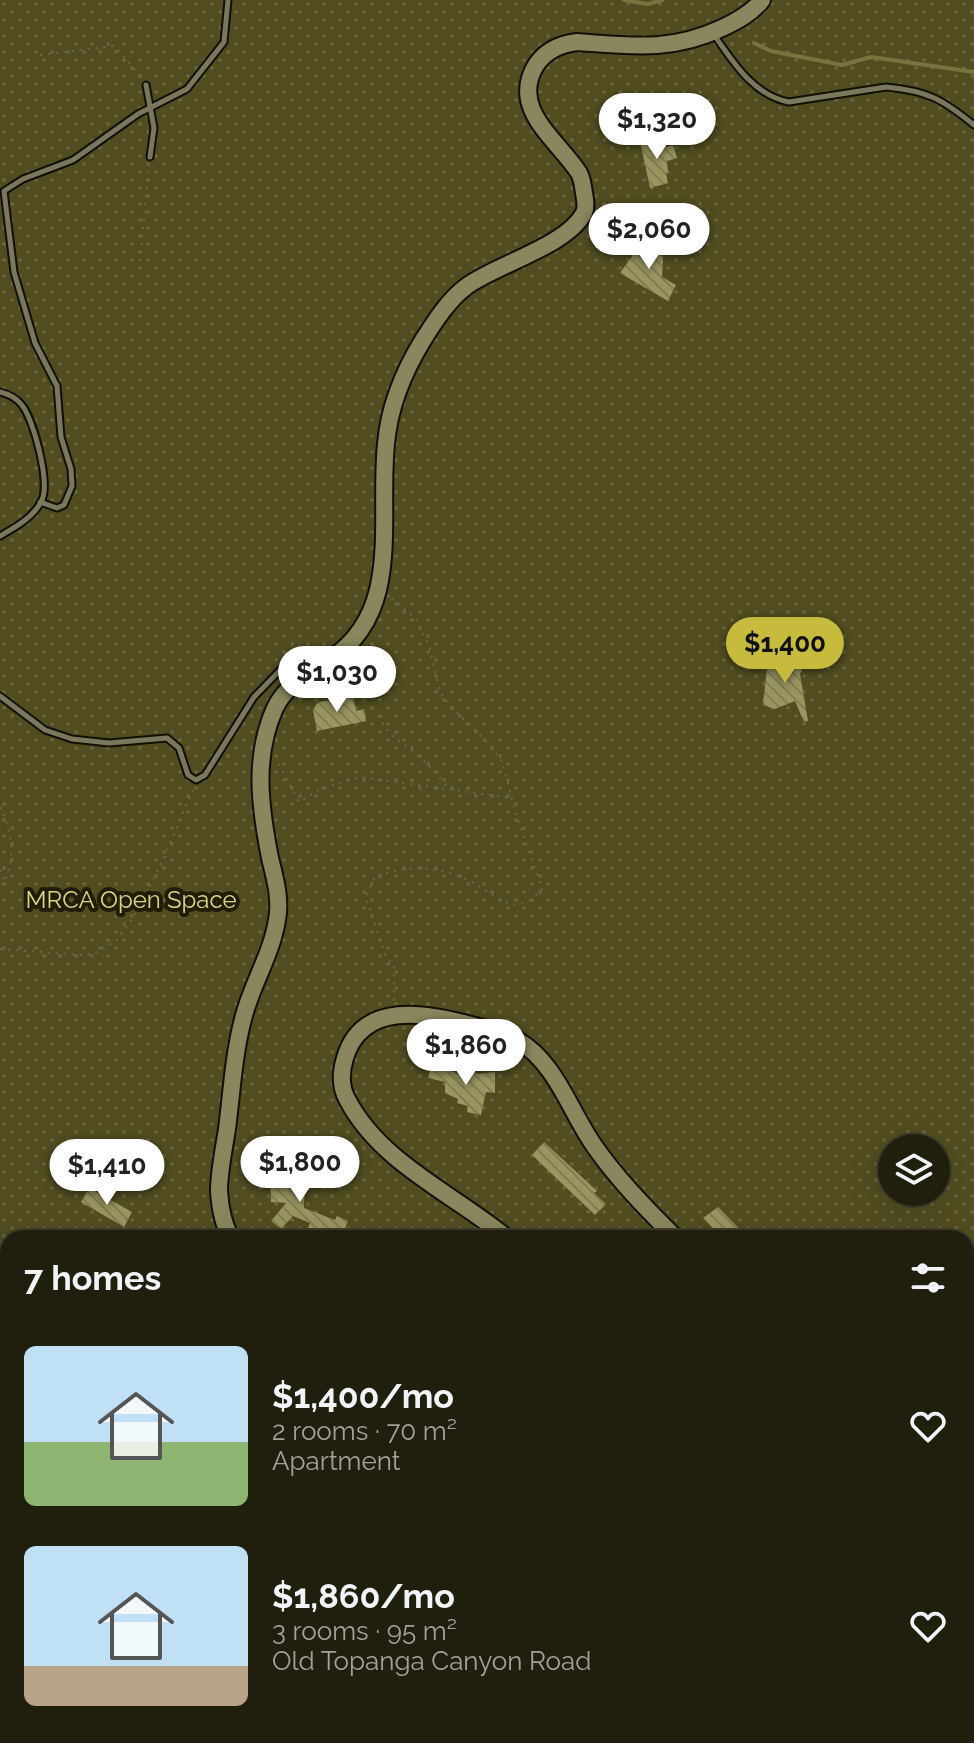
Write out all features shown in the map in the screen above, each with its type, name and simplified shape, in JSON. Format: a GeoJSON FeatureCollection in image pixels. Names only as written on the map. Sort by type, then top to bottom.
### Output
{"type":"FeatureCollection","features":[{"type":"Feature","properties":{"kind":"main road"},"geometry":{"type":"LineString","coordinates":[[226,1230],[219,1189],[239,1039],[253,988],[272,939],[278,908],[260,806],[261,758],[276,707],[287,690],[352,641],[374,606],[380,582],[386,442],[398,394],[420,345],[464,288],[494,269],[564,236],[584,213],[586,202],[581,175],[543,129],[530,105],[530,81],[535,67],[543,56],[565,43],[652,47],[689,42],[737,21],[762,0]]}},
{"type":"Feature","properties":{"kind":"main road"},"geometry":{"type":"LineString","coordinates":[[496,1230],[403,1163],[363,1123],[347,1099],[342,1071],[348,1050],[373,1022],[413,1013],[495,1031],[526,1046],[544,1063],[595,1148],[668,1230]]}},
{"type":"Feature","properties":{"kind":"lane"},"geometry":{"type":"LineString","coordinates":[[40,502],[57,508],[64,505],[72,486],[71,469],[61,437],[57,386],[35,343],[14,272],[4,191],[23,179],[73,160],[151,107],[187,89],[224,42],[228,0]]}},
{"type":"Feature","properties":{"kind":"lane"},"geometry":{"type":"LineString","coordinates":[[712,32],[750,80],[775,99],[789,102],[886,87],[928,93],[974,125]]}},
{"type":"Feature","properties":{"kind":"lane"},"geometry":{"type":"LineString","coordinates":[[146,85],[154,128],[150,157]]}},
{"type":"Feature","properties":{"kind":"lane"},"geometry":{"type":"LineString","coordinates":[[0,392],[21,403],[31,424],[44,479],[40,502],[28,518],[0,536]]}},
{"type":"Feature","properties":{"kind":"lane"},"geometry":{"type":"LineString","coordinates":[[0,696],[45,730],[72,739],[109,743],[167,738],[179,748],[188,775],[196,780],[202,779],[254,697],[288,662],[299,659],[310,671]]}},
{"type":"Feature","properties":{"kind":"path"},"geometry":{"type":"LineString","coordinates":[[40,55],[113,46],[146,85]]}},
{"type":"Feature","properties":{"kind":"path"},"geometry":{"type":"LineString","coordinates":[[140,261],[150,157]]}},
{"type":"Feature","properties":{"kind":"path"},"geometry":{"type":"LineString","coordinates":[[388,595],[416,619],[429,645],[440,692],[502,762],[542,889],[533,901],[521,906],[508,903],[462,877],[428,868],[398,869],[375,876],[366,897],[385,955],[394,966],[394,1015]]}},
{"type":"Feature","properties":{"kind":"path"},"geometry":{"type":"LineString","coordinates":[[378,716],[390,734],[423,759],[450,790]]}},
{"type":"Feature","properties":{"kind":"path"},"geometry":{"type":"LineString","coordinates":[[279,764],[299,802],[320,789],[360,777],[512,798]]}},
{"type":"Feature","properties":{"kind":"path"},"geometry":{"type":"LineString","coordinates":[[0,949],[82,955],[93,954],[117,940],[136,913],[164,858],[196,780]]}},
{"type":"Feature","properties":{"kind":"path"},"geometry":{"type":"LineString","coordinates":[[0,807],[8,825],[12,857],[0,889]]}},
{"type":"Feature","properties":{"kind":"path"},"geometry":{"type":"LineString","coordinates":[[0,870],[4,882]]}},
{"type":"Feature","properties":{"kind":"green space","name":"MRCA Open Space"},"geometry":{"type":"Polygon","coordinates":[[[0,0],[974,0],[974,1230],[0,1230],[0,0]]]}},
{"type":"Feature","properties":{"kind":"building"},"geometry":{"type":"Polygon","coordinates":[[[656,137],[659,149],[673,145],[677,158],[667,161],[668,183],[650,188],[640,141],[656,137]]]}},
{"type":"Feature","properties":{"kind":"building"},"geometry":{"type":"Polygon","coordinates":[[[643,241],[663,257],[662,277],[676,285],[668,301],[620,273],[643,241]]]}},
{"type":"Feature","properties":{"kind":"building"},"geometry":{"type":"Polygon","coordinates":[[[782,657],[806,661],[800,674],[808,721],[804,722],[795,701],[775,709],[763,705],[768,659],[781,660],[782,657]]]}},
{"type":"Feature","properties":{"kind":"building"},"geometry":{"type":"Polygon","coordinates":[[[353,697],[356,711],[364,709],[366,721],[317,731],[313,710],[318,702],[353,697]]]}},
{"type":"Feature","properties":{"kind":"building"},"geometry":{"type":"Polygon","coordinates":[[[435,1064],[467,1078],[470,1070],[478,1074],[495,1072],[495,1093],[486,1092],[481,1115],[467,1112],[468,1106],[457,1103],[458,1099],[445,1093],[445,1082],[428,1078],[435,1064]]]}},
{"type":"Feature","properties":{"kind":"building"},"geometry":{"type":"Polygon","coordinates":[[[544,1142],[597,1191],[594,1193],[606,1204],[595,1215],[532,1155],[544,1142]]]}},
{"type":"Feature","properties":{"kind":"building"},"geometry":{"type":"Polygon","coordinates":[[[270,1162],[283,1166],[283,1171],[305,1174],[304,1208],[335,1220],[337,1216],[348,1221],[344,1230],[312,1230],[308,1228],[310,1223],[293,1216],[281,1229],[271,1221],[286,1203],[271,1202],[270,1162]]]}},
{"type":"Feature","properties":{"kind":"building"},"geometry":{"type":"Polygon","coordinates":[[[89,1188],[132,1212],[124,1227],[81,1202],[89,1188]]]}},
{"type":"Feature","properties":{"kind":"building"},"geometry":{"type":"Polygon","coordinates":[[[718,1207],[740,1230],[714,1230],[703,1218],[718,1207]]]}},
{"type":"Feature","properties":{"kind":"waterway"},"geometry":{"type":"LineString","coordinates":[[624,0],[648,4],[662,0]]}},
{"type":"Feature","properties":{"kind":"waterway"},"geometry":{"type":"LineString","coordinates":[[754,43],[771,51],[842,65],[871,57],[974,72]]}}]}
